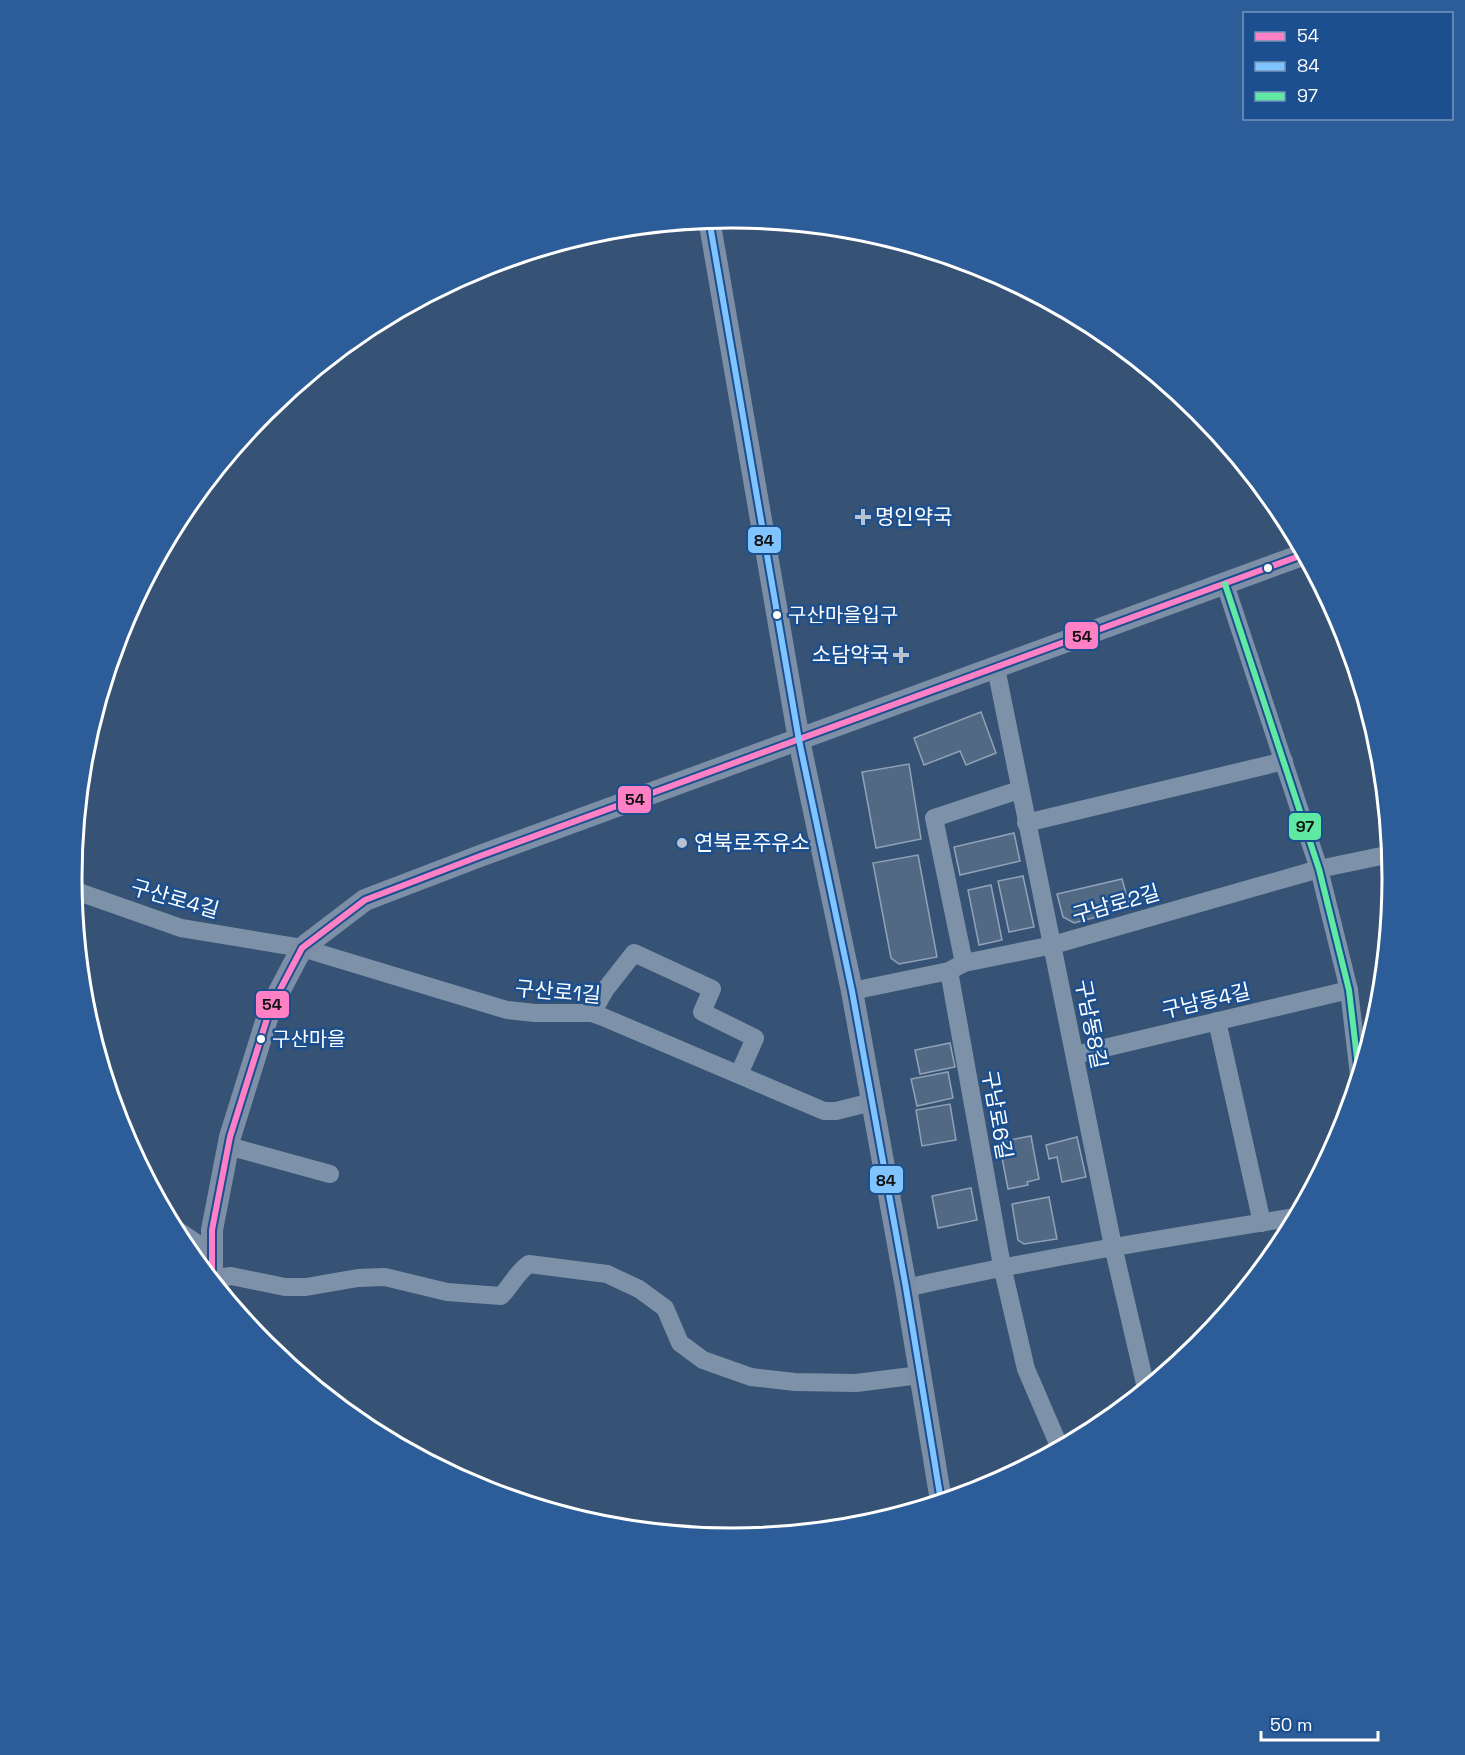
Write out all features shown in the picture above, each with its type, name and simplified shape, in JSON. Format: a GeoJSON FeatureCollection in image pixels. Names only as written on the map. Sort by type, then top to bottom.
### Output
{"type":"FeatureCollection","features":[{"type":"Feature","properties":{"kind":"main road"},"geometry":{"type":"LineString","coordinates":[[711,229],[799,740],[852,991],[906,1288],[940,1493]]}},
{"type":"Feature","properties":{"kind":"main road"},"geometry":{"type":"LineString","coordinates":[[211,1265],[210,1253],[218,1193],[228,1146],[270,1009],[302,948],[365,900],[1298,557]]}},
{"type":"Feature","properties":{"kind":"street"},"geometry":{"type":"LineString","coordinates":[[1225,584],[1320,868],[1348,990],[1357,1057]]}},
{"type":"Feature","properties":{"kind":"street","name":"구남동8길"},"geometry":{"type":"LineString","coordinates":[[996,668],[1113,1246],[1144,1380]]}},
{"type":"Feature","properties":{"kind":"street"},"geometry":{"type":"LineString","coordinates":[[1026,823],[1284,761]]}},
{"type":"Feature","properties":{"kind":"street","name":"구남로6길"},"geometry":{"type":"LineString","coordinates":[[1019,790],[934,818],[1002,1266],[1026,1370],[1057,1440]]}},
{"type":"Feature","properties":{"kind":"street","name":"구남로2길"},"geometry":{"type":"LineString","coordinates":[[852,991],[1053,945],[1320,868],[1381,856]]}},
{"type":"Feature","properties":{"kind":"street","name":"구산로4길"},"geometry":{"type":"LineString","coordinates":[[83,893],[181,928],[302,948]]}},
{"type":"Feature","properties":{"kind":"street","name":"구산로1길"},"geometry":{"type":"LineString","coordinates":[[302,948],[507,1010],[535,1013],[592,1013],[824,1111],[872,1102]]}},
{"type":"Feature","properties":{"kind":"street"},"geometry":{"type":"LineString","coordinates":[[592,1013],[605,990],[634,953],[712,989],[702,1012],[755,1038],[739,1074]]}},
{"type":"Feature","properties":{"kind":"street","name":"구남동4길"},"geometry":{"type":"LineString","coordinates":[[1075,1055],[1348,990]]}},
{"type":"Feature","properties":{"kind":"street"},"geometry":{"type":"LineString","coordinates":[[1217,1021],[1262,1222]]}},
{"type":"Feature","properties":{"kind":"street"},"geometry":{"type":"LineString","coordinates":[[228,1146],[330,1174]]}},
{"type":"Feature","properties":{"kind":"street"},"geometry":{"type":"LineString","coordinates":[[906,1288],[1002,1266],[1286,1219]]}},
{"type":"Feature","properties":{"kind":"street"},"geometry":{"type":"LineString","coordinates":[[194,1242],[210,1253]]}},
{"type":"Feature","properties":{"kind":"street"},"geometry":{"type":"LineString","coordinates":[[221,1278],[231,1276],[285,1287],[306,1287],[358,1278],[385,1277],[447,1292],[501,1296],[518,1272],[530,1264],[563,1267],[607,1274],[639,1289],[664,1308],[680,1343],[703,1360],[751,1377],[795,1382],[856,1383],[920,1375]]}},
{"type":"Feature","properties":{"kind":"building"},"geometry":{"type":"Polygon","coordinates":[[[981,712],[996,753],[966,765],[960,751],[924,765],[914,738],[981,712]]]}},
{"type":"Feature","properties":{"kind":"building"},"geometry":{"type":"Polygon","coordinates":[[[909,764],[921,839],[876,848],[862,772],[909,764]]]}},
{"type":"Feature","properties":{"kind":"building"},"geometry":{"type":"Polygon","coordinates":[[[1014,833],[1020,861],[960,875],[954,847],[1014,833]]]}},
{"type":"Feature","properties":{"kind":"building"},"geometry":{"type":"Polygon","coordinates":[[[918,855],[937,957],[899,964],[891,958],[873,863],[918,855]]]}},
{"type":"Feature","properties":{"kind":"building"},"geometry":{"type":"Polygon","coordinates":[[[1023,876],[1034,927],[1009,932],[998,881],[1023,876]]]}},
{"type":"Feature","properties":{"kind":"building"},"geometry":{"type":"Polygon","coordinates":[[[1122,879],[1130,908],[1074,923],[1063,917],[1057,894],[1122,879]]]}},
{"type":"Feature","properties":{"kind":"building"},"geometry":{"type":"Polygon","coordinates":[[[991,885],[1002,940],[979,945],[968,890],[991,885]]]}},
{"type":"Feature","properties":{"kind":"building"},"geometry":{"type":"Polygon","coordinates":[[[950,1043],[955,1067],[920,1074],[915,1050],[950,1043]]]}},
{"type":"Feature","properties":{"kind":"building"},"geometry":{"type":"Polygon","coordinates":[[[948,1072],[953,1098],[917,1106],[911,1079],[948,1072]]]}},
{"type":"Feature","properties":{"kind":"building"},"geometry":{"type":"Polygon","coordinates":[[[950,1104],[956,1140],[922,1146],[916,1110],[950,1104]]]}},
{"type":"Feature","properties":{"kind":"building"},"geometry":{"type":"Polygon","coordinates":[[[1031,1136],[1039,1179],[1027,1182],[1028,1185],[1008,1189],[999,1142],[1031,1136]]]}},
{"type":"Feature","properties":{"kind":"building"},"geometry":{"type":"Polygon","coordinates":[[[1077,1137],[1086,1177],[1062,1182],[1057,1157],[1049,1159],[1046,1145],[1077,1137]]]}},
{"type":"Feature","properties":{"kind":"building"},"geometry":{"type":"Polygon","coordinates":[[[971,1188],[977,1220],[938,1228],[932,1196],[971,1188]]]}},
{"type":"Feature","properties":{"kind":"building"},"geometry":{"type":"Polygon","coordinates":[[[1049,1197],[1057,1239],[1024,1244],[1018,1240],[1012,1204],[1049,1197]]]}},
{"type":"Feature","properties":{"kind":"transit line","name":"84"},"geometry":{"type":"LineString","coordinates":[[711,229],[799,740],[852,991],[906,1288],[940,1493]]}},
{"type":"Feature","properties":{"kind":"transit line","name":"54"},"geometry":{"type":"LineString","coordinates":[[212,1266],[212,1230],[230,1137],[270,1009],[302,948],[365,900],[1297,557]]}},
{"type":"Feature","properties":{"kind":"transit line","name":"97"},"geometry":{"type":"LineString","coordinates":[[1225,584],[1319,869],[1349,990],[1357,1057]]}},
{"type":"Feature","properties":{"kind":"place","name":"명인약국"},"geometry":{"type":"Point","coordinates":[863,517]}},
{"type":"Feature","properties":{"kind":"place","name":"구산마을입구"},"geometry":{"type":"Point","coordinates":[777,615]}},
{"type":"Feature","properties":{"kind":"place","name":"소담약국"},"geometry":{"type":"Point","coordinates":[901,655]}},
{"type":"Feature","properties":{"kind":"place","name":"연북로주유소"},"geometry":{"type":"Point","coordinates":[682,843]}},
{"type":"Feature","properties":{"kind":"place","name":"구산마을"},"geometry":{"type":"Point","coordinates":[261,1039]}}]}
